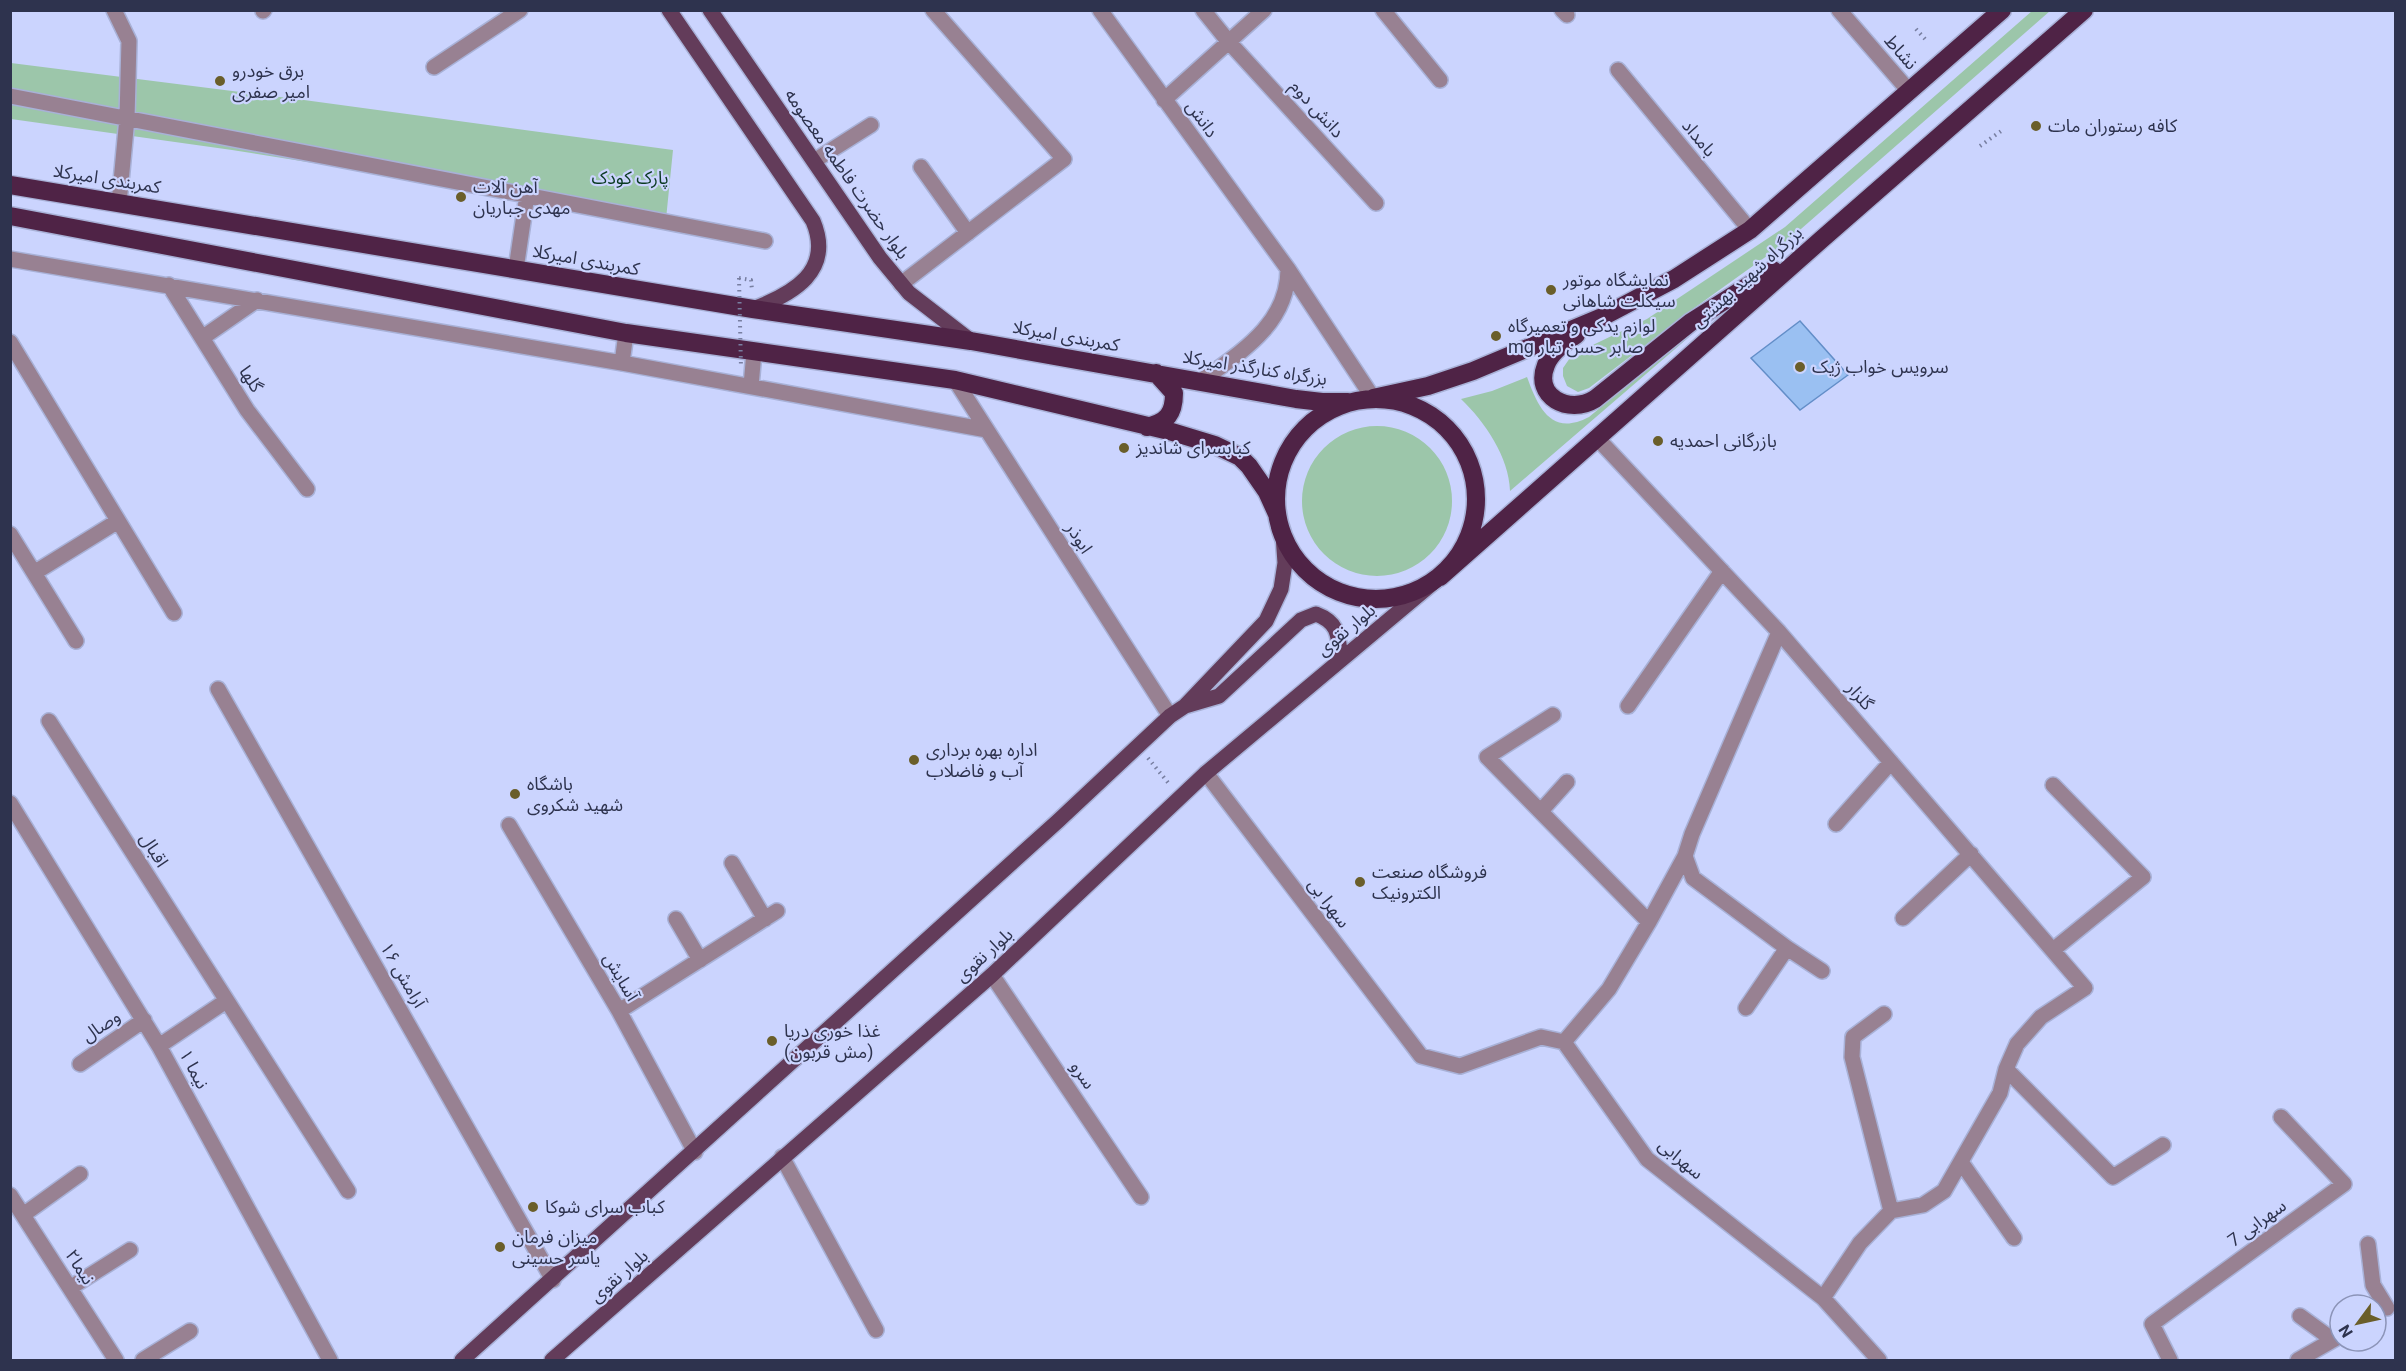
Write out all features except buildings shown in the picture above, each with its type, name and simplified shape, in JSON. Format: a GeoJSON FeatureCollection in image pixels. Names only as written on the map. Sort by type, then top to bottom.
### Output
{"type":"FeatureCollection","features":[{"type":"Feature","properties":{"kind":"highway","name":"بزرگراه شهید بهشتی"},"geometry":{"type":"LineString","coordinates":[[1373,398],[1448,380],[1602,317],[1674,279],[1750,230],[2002,10]]}},
{"type":"Feature","properties":{"kind":"highway","name":"بزرگراه شهید بهشتی"},"geometry":{"type":"LineString","coordinates":[[1440,577],[1822,238],[2085,10]]}},
{"type":"Feature","properties":{"kind":"highway","name":"کمربندی امیرکلا"},"geometry":{"type":"LineString","coordinates":[[10,184],[753,309],[971,341],[1156,373]]}},
{"type":"Feature","properties":{"kind":"highway"},"geometry":{"type":"LineString","coordinates":[[10,216],[626,333],[955,380],[1215,445],[1240,457],[1258,477],[1277,514],[1283,536],[1294,557],[1310,574],[1329,587],[1351,596],[1375,600],[1398,597],[1420,590],[1440,577],[1457,559],[1470,537],[1476,513],[1477,488],[1471,464],[1459,441],[1442,423],[1421,409],[1398,400],[1373,398],[1348,402],[1325,412],[1305,427],[1291,445],[1281,466],[1276,490],[1277,514]]}},
{"type":"Feature","properties":{"kind":"highway"},"geometry":{"type":"LineString","coordinates":[[1602,317],[1564,344],[1551,357],[1546,366],[1545,386],[1557,402],[1566,406],[1586,405],[1691,322],[1822,238]]}},
{"type":"Feature","properties":{"kind":"highway"},"geometry":{"type":"LineString","coordinates":[[1147,427],[1161,423],[1174,406],[1174,393],[1156,373]]}},
{"type":"Feature","properties":{"kind":"highway","name":"بزرگراه کنارگذر امیرکلا"},"geometry":{"type":"LineString","coordinates":[[1156,373],[1296,399],[1348,402]]}},
{"type":"Feature","properties":{"kind":"main road"},"geometry":{"type":"LineString","coordinates":[[669,10],[817,230],[819,248],[814,267],[808,276],[790,292],[753,309]]}},
{"type":"Feature","properties":{"kind":"main road","name":"بلوار حضرت فاطمه معصومه"},"geometry":{"type":"LineString","coordinates":[[710,10],[880,258],[901,284],[922,304],[971,341]]}},
{"type":"Feature","properties":{"kind":"main road"},"geometry":{"type":"LineString","coordinates":[[462,1360],[695,1152],[1170,716],[1185,706],[1266,621],[1281,589],[1285,563],[1283,536]]}},
{"type":"Feature","properties":{"kind":"main road","name":"بلوار نقوی"},"geometry":{"type":"LineString","coordinates":[[552,1360],[992,975],[1206,773],[1440,577]]}},
{"type":"Feature","properties":{"kind":"main road"},"geometry":{"type":"LineString","coordinates":[[1185,706],[1219,696],[1301,620],[1316,614],[1328,619],[1337,630],[1341,660]]}},
{"type":"Feature","properties":{"kind":"street"},"geometry":{"type":"LineString","coordinates":[[114,10],[129,41],[127,118],[119,203]]}},
{"type":"Feature","properties":{"kind":"street"},"geometry":{"type":"LineString","coordinates":[[434,67],[520,10]]}},
{"type":"Feature","properties":{"kind":"street"},"geometry":{"type":"LineString","coordinates":[[901,284],[1064,159],[933,10]]}},
{"type":"Feature","properties":{"kind":"street"},"geometry":{"type":"LineString","coordinates":[[1100,10],[1164,100]]}},
{"type":"Feature","properties":{"kind":"street","name":"دانش دوم"},"geometry":{"type":"LineString","coordinates":[[1203,10],[1228,41],[1376,203]]}},
{"type":"Feature","properties":{"kind":"street","name":"دانش"},"geometry":{"type":"LineString","coordinates":[[1264,10],[1164,100],[1288,270],[1373,398]]}},
{"type":"Feature","properties":{"kind":"street"},"geometry":{"type":"LineString","coordinates":[[1383,10],[1440,80]]}},
{"type":"Feature","properties":{"kind":"street","name":"نشاط"},"geometry":{"type":"LineString","coordinates":[[1839,10],[1909,91]]}},
{"type":"Feature","properties":{"kind":"street","name":"بامداد"},"geometry":{"type":"LineString","coordinates":[[1618,70],[1750,230]]}},
{"type":"Feature","properties":{"kind":"street"},"geometry":{"type":"LineString","coordinates":[[10,96],[765,241]]}},
{"type":"Feature","properties":{"kind":"street"},"geometry":{"type":"LineString","coordinates":[[813,161],[871,125]]}},
{"type":"Feature","properties":{"kind":"street"},"geometry":{"type":"LineString","coordinates":[[921,167],[968,233]]}},
{"type":"Feature","properties":{"kind":"street"},"geometry":{"type":"LineString","coordinates":[[516,269],[527,195]]}},
{"type":"Feature","properties":{"kind":"street"},"geometry":{"type":"LineString","coordinates":[[10,259],[622,363],[987,430]]}},
{"type":"Feature","properties":{"kind":"street"},"geometry":{"type":"LineString","coordinates":[[1201,381],[1241,352],[1272,321],[1287,292],[1288,270]]}},
{"type":"Feature","properties":{"kind":"street","name":"گلها"},"geometry":{"type":"LineString","coordinates":[[169,285],[247,410],[307,489]]}},
{"type":"Feature","properties":{"kind":"street"},"geometry":{"type":"LineString","coordinates":[[202,338],[256,300]]}},
{"type":"Feature","properties":{"kind":"street"},"geometry":{"type":"LineString","coordinates":[[622,363],[626,333]]}},
{"type":"Feature","properties":{"kind":"street"},"geometry":{"type":"LineString","coordinates":[[10,342],[174,613]]}},
{"type":"Feature","properties":{"kind":"street"},"geometry":{"type":"LineString","coordinates":[[751,387],[754,352]]}},
{"type":"Feature","properties":{"kind":"street","name":"ابوذر"},"geometry":{"type":"LineString","coordinates":[[955,380],[1170,716]]}},
{"type":"Feature","properties":{"kind":"street","name":"گلزار"},"geometry":{"type":"LineString","coordinates":[[1597,438],[1779,632],[2085,988],[2042,1017],[2017,1044],[2006,1069]]}},
{"type":"Feature","properties":{"kind":"street"},"geometry":{"type":"LineString","coordinates":[[34,573],[118,521]]}},
{"type":"Feature","properties":{"kind":"street"},"geometry":{"type":"LineString","coordinates":[[10,534],[76,641]]}},
{"type":"Feature","properties":{"kind":"street"},"geometry":{"type":"LineString","coordinates":[[1628,706],[1722,571]]}},
{"type":"Feature","properties":{"kind":"street"},"geometry":{"type":"LineString","coordinates":[[1564,1042],[1609,989],[1685,855],[1779,632]]}},
{"type":"Feature","properties":{"kind":"street","name":"آرامش ۱۶"},"geometry":{"type":"LineString","coordinates":[[218,688],[554,1280]]}},
{"type":"Feature","properties":{"kind":"street"},"geometry":{"type":"LineString","coordinates":[[1553,715],[1487,757],[1649,922]]}},
{"type":"Feature","properties":{"kind":"street","name":"اقبال"},"geometry":{"type":"LineString","coordinates":[[49,721],[348,1191]]}},
{"type":"Feature","properties":{"kind":"street"},"geometry":{"type":"LineString","coordinates":[[1836,824],[1891,762]]}},
{"type":"Feature","properties":{"kind":"street","name":"سهرا بی"},"geometry":{"type":"LineString","coordinates":[[1206,773],[1421,1056],[1460,1066],[1541,1037],[1564,1042]]}},
{"type":"Feature","properties":{"kind":"street"},"geometry":{"type":"LineString","coordinates":[[1541,811],[1567,782]]}},
{"type":"Feature","properties":{"kind":"street"},"geometry":{"type":"LineString","coordinates":[[2052,950],[2143,877],[2053,784]]}},
{"type":"Feature","properties":{"kind":"street","name":"نیما ۱"},"geometry":{"type":"LineString","coordinates":[[10,803],[159,1046],[330,1360]]}},
{"type":"Feature","properties":{"kind":"street","name":"آسایش"},"geometry":{"type":"LineString","coordinates":[[509,825],[619,1011],[695,1152]]}},
{"type":"Feature","properties":{"kind":"street"},"geometry":{"type":"LineString","coordinates":[[1903,918],[1971,854]]}},
{"type":"Feature","properties":{"kind":"street"},"geometry":{"type":"LineString","coordinates":[[1685,855],[1693,878],[1786,948],[1822,971]]}},
{"type":"Feature","properties":{"kind":"street"},"geometry":{"type":"LineString","coordinates":[[619,1011],[771,915],[732,863]]}},
{"type":"Feature","properties":{"kind":"street"},"geometry":{"type":"LineString","coordinates":[[676,919],[700,960]]}},
{"type":"Feature","properties":{"kind":"street"},"geometry":{"type":"LineString","coordinates":[[1746,1008],[1786,948]]}},
{"type":"Feature","properties":{"kind":"street","name":"سرو"},"geometry":{"type":"LineString","coordinates":[[992,975],[1141,1197]]}},
{"type":"Feature","properties":{"kind":"street"},"geometry":{"type":"LineString","coordinates":[[159,1046],[226,1001]]}},
{"type":"Feature","properties":{"kind":"street"},"geometry":{"type":"LineString","coordinates":[[1884,1014],[1853,1037],[1852,1057],[1891,1211]]}},
{"type":"Feature","properties":{"kind":"street","name":"وصال"},"geometry":{"type":"LineString","coordinates":[[80,1064],[144,1020]]}},
{"type":"Feature","properties":{"kind":"street","name":"سهرابی"},"geometry":{"type":"LineString","coordinates":[[1564,1042],[1647,1159],[1823,1298],[1879,1360]]}},
{"type":"Feature","properties":{"kind":"street"},"geometry":{"type":"LineString","coordinates":[[2006,1069],[2113,1176],[2163,1145]]}},
{"type":"Feature","properties":{"kind":"street"},"geometry":{"type":"LineString","coordinates":[[1823,1298],[1860,1243],[1891,1211],[1923,1205],[1944,1191],[2000,1093],[2006,1069]]}},
{"type":"Feature","properties":{"kind":"street","name":"سهرابی 7"},"geometry":{"type":"LineString","coordinates":[[2170,1360],[2152,1324],[2344,1184],[2281,1117]]}},
{"type":"Feature","properties":{"kind":"street"},"geometry":{"type":"LineString","coordinates":[[782,1157],[876,1330]]}},
{"type":"Feature","properties":{"kind":"street"},"geometry":{"type":"LineString","coordinates":[[1961,1161],[2014,1238]]}},
{"type":"Feature","properties":{"kind":"street"},"geometry":{"type":"LineString","coordinates":[[23,1215],[80,1174]]}},
{"type":"Feature","properties":{"kind":"street","name":"نیما۲"},"geometry":{"type":"LineString","coordinates":[[10,1195],[116,1360]]}},
{"type":"Feature","properties":{"kind":"street"},"geometry":{"type":"LineString","coordinates":[[2368,1245],[2373,1285],[2378,1293]]}},
{"type":"Feature","properties":{"kind":"street"},"geometry":{"type":"LineString","coordinates":[[70,1288],[130,1250]]}},
{"type":"Feature","properties":{"kind":"street"},"geometry":{"type":"LineString","coordinates":[[2300,1316],[2328,1333]]}},
{"type":"Feature","properties":{"kind":"street"},"geometry":{"type":"LineString","coordinates":[[143,1360],[189,1331]]}},
{"type":"Feature","properties":{"kind":"street"},"geometry":{"type":"LineString","coordinates":[[2298,1360],[2328,1343]]}},
{"type":"Feature","properties":{"kind":"path"},"geometry":{"type":"LineString","coordinates":[[1916,30],[1925,39]]}},
{"type":"Feature","properties":{"kind":"path"},"geometry":{"type":"LineString","coordinates":[[1980,146],[2004,129]]}},
{"type":"Feature","properties":{"kind":"path"},"geometry":{"type":"LineString","coordinates":[[741,368],[739,278],[751,280]]}},
{"type":"Feature","properties":{"kind":"path"},"geometry":{"type":"LineString","coordinates":[[1138,746],[1180,797]]}},
{"type":"Feature","properties":{"kind":"green space"},"geometry":{"type":"Polygon","coordinates":[[[2032,11],[2050,11],[1785,243],[1690,311],[1589,388],[1578,392],[1567,386],[1563,368],[1572,355],[1647,319],[1785,227],[2032,11]]]}},
{"type":"Feature","properties":{"kind":"green space","name":"پارک کودک"},"geometry":{"type":"Polygon","coordinates":[[[11,63],[673,150],[666,219],[232,150],[11,119],[11,63]]]}},
{"type":"Feature","properties":{"kind":"green space"},"geometry":{"type":"Polygon","coordinates":[[[1688,335],[1689,337],[1510,491],[1509,478],[1494,441],[1479,418],[1461,399],[1492,391],[1527,377],[1536,399],[1548,416],[1565,423],[1576,422],[1589,417],[1688,335]]]}},
{"type":"Feature","properties":{"kind":"green space"},"geometry":{"type":"Polygon","coordinates":[[[1377,426],[1406,431],[1419,438],[1430,448],[1440,459],[1447,472],[1452,501],[1447,530],[1440,543],[1430,554],[1419,564],[1406,571],[1377,576],[1348,571],[1335,564],[1324,554],[1314,543],[1307,530],[1302,501],[1307,472],[1314,459],[1324,448],[1335,438],[1348,431],[1377,426]]]}},
{"type":"Feature","properties":{"kind":"place","name":"برق خودرو امیر صفری"},"geometry":{"type":"Point","coordinates":[220,81]}},
{"type":"Feature","properties":{"kind":"place","name":"کافه رستوران مات"},"geometry":{"type":"Point","coordinates":[2036,126]}},
{"type":"Feature","properties":{"kind":"place","name":"آهن آلات مهدی جباریان"},"geometry":{"type":"Point","coordinates":[461,197]}},
{"type":"Feature","properties":{"kind":"place","name":"نمایشگاه موتور سیکلت شاهانی"},"geometry":{"type":"Point","coordinates":[1551,290]}},
{"type":"Feature","properties":{"kind":"place","name":"لوازم یدکی و تعمیرگاه mg صابر حسن تبار"},"geometry":{"type":"Point","coordinates":[1496,336]}},
{"type":"Feature","properties":{"kind":"place","name":"سرویس خواب ژیک"},"geometry":{"type":"Point","coordinates":[1800,367]}},
{"type":"Feature","properties":{"kind":"place","name":"بازرگانی احمدیه"},"geometry":{"type":"Point","coordinates":[1658,441]}},
{"type":"Feature","properties":{"kind":"place","name":"کبابسرای شاندیز"},"geometry":{"type":"Point","coordinates":[1124,448]}},
{"type":"Feature","properties":{"kind":"place","name":"اداره بهره برداری آب و فاضلاب"},"geometry":{"type":"Point","coordinates":[914,760]}},
{"type":"Feature","properties":{"kind":"place","name":"باشگاه شهید شکروی"},"geometry":{"type":"Point","coordinates":[515,794]}},
{"type":"Feature","properties":{"kind":"place","name":"فروشگاه صنعت الکترونیک"},"geometry":{"type":"Point","coordinates":[1360,882]}},
{"type":"Feature","properties":{"kind":"place","name":"غذا خوری دریا (مش قربون)"},"geometry":{"type":"Point","coordinates":[772,1041]}},
{"type":"Feature","properties":{"kind":"place","name":"کباب سرای شوکا"},"geometry":{"type":"Point","coordinates":[533,1207]}},
{"type":"Feature","properties":{"kind":"place","name":"میزان فرمان یاسر حسینی"},"geometry":{"type":"Point","coordinates":[500,1247]}}]}
